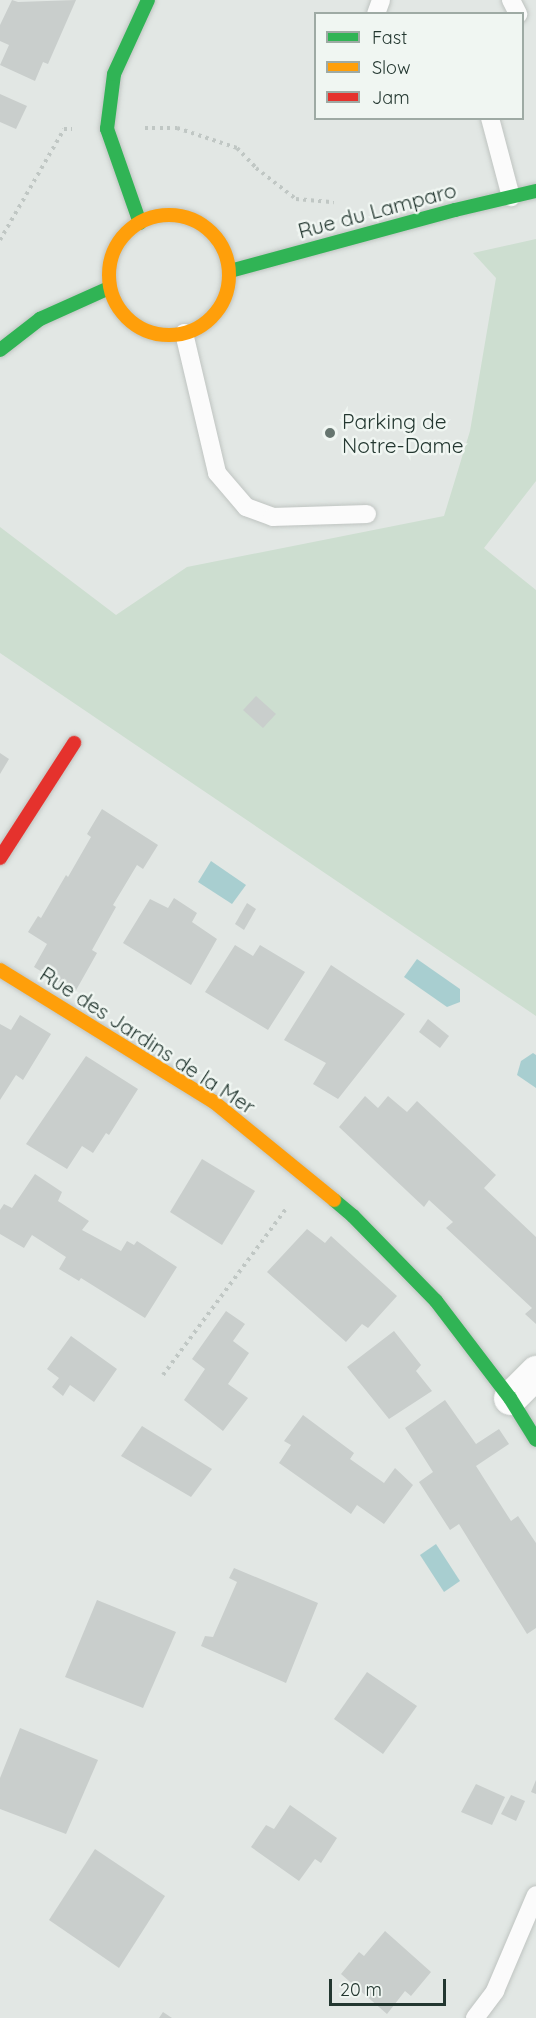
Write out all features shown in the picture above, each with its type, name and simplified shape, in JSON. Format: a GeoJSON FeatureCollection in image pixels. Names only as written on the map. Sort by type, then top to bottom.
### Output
{"type":"FeatureCollection","features":[{"type":"Feature","properties":{"kind":"street"},"geometry":{"type":"LineString","coordinates":[[140,224],[107,129],[114,74],[148,0]]}},
{"type":"Feature","properties":{"kind":"street","name":"Rue du Lamparo"},"geometry":{"type":"LineString","coordinates":[[230,271],[536,191]]}},
{"type":"Feature","properties":{"kind":"street"},"geometry":{"type":"LineString","coordinates":[[154,216],[188,217],[206,227],[220,243],[230,271],[227,295],[216,313],[201,327],[172,336],[152,334],[132,324],[118,309],[109,288],[108,268],[116,246],[129,229],[154,216]]}},
{"type":"Feature","properties":{"kind":"street"},"geometry":{"type":"LineString","coordinates":[[0,350],[40,319],[109,288]]}},
{"type":"Feature","properties":{"kind":"street"},"geometry":{"type":"LineString","coordinates":[[0,858],[75,743]]}},
{"type":"Feature","properties":{"kind":"street","name":"Rue des Jardins de la Mer"},"geometry":{"type":"LineString","coordinates":[[0,970],[214,1102],[353,1216],[436,1301],[510,1398],[536,1440]]}},
{"type":"Feature","properties":{"kind":"street"},"geometry":{"type":"LineString","coordinates":[[510,1398],[536,1372]]}},
{"type":"Feature","properties":{"kind":"lane"},"geometry":{"type":"LineString","coordinates":[[491,120],[511,197]]}},
{"type":"Feature","properties":{"kind":"lane"},"geometry":{"type":"LineString","coordinates":[[184,333],[218,473],[246,507],[273,517],[367,514]]}},
{"type":"Feature","properties":{"kind":"lane"},"geometry":{"type":"LineString","coordinates":[[475,2018],[495,1991],[536,1895]]}},
{"type":"Feature","properties":{"kind":"path"},"geometry":{"type":"LineString","coordinates":[[0,240],[64,129],[177,128],[237,148],[256,168],[296,199],[327,203],[339,201]]}},
{"type":"Feature","properties":{"kind":"path"},"geometry":{"type":"LineString","coordinates":[[163,1375],[309,1178]]}},
{"type":"Feature","properties":{"kind":"green space"},"geometry":{"type":"Polygon","coordinates":[[[536,239],[536,481],[484,548],[536,590],[536,1016],[0,653],[0,527],[116,615],[187,567],[444,516],[470,431],[496,278],[473,253],[536,239]]]}},
{"type":"Feature","properties":{"kind":"water"},"geometry":{"type":"Polygon","coordinates":[[[211,861],[246,885],[232,904],[198,882],[211,861]]]}},
{"type":"Feature","properties":{"kind":"water"},"geometry":{"type":"Polygon","coordinates":[[[417,959],[460,989],[460,1002],[447,1007],[404,977],[417,959]]]}},
{"type":"Feature","properties":{"kind":"water"},"geometry":{"type":"Polygon","coordinates":[[[533,1053],[536,1055],[536,1088],[517,1075],[521,1061],[533,1053]]]}},
{"type":"Feature","properties":{"kind":"water"},"geometry":{"type":"Polygon","coordinates":[[[436,1544],[460,1581],[444,1592],[420,1555],[436,1544]]]}},
{"type":"Feature","properties":{"kind":"building"},"geometry":{"type":"Polygon","coordinates":[[[12,0],[18,2],[76,0],[48,64],[43,62],[35,81],[0,65],[9,45],[0,41],[0,25],[12,0]]]}},
{"type":"Feature","properties":{"kind":"building"},"geometry":{"type":"Polygon","coordinates":[[[0,94],[27,106],[16,129],[0,122],[0,94]]]}},
{"type":"Feature","properties":{"kind":"building"},"geometry":{"type":"Polygon","coordinates":[[[256,696],[276,714],[263,728],[243,710],[256,696]]]}},
{"type":"Feature","properties":{"kind":"building"},"geometry":{"type":"Polygon","coordinates":[[[0,753],[9,759],[0,774],[0,753]]]}},
{"type":"Feature","properties":{"kind":"building"},"geometry":{"type":"Polygon","coordinates":[[[102,809],[158,845],[143,869],[137,865],[113,905],[116,907],[92,950],[97,953],[75,992],[34,967],[47,944],[28,932],[38,916],[41,918],[66,875],[68,877],[91,837],[87,834],[102,809]]]}},
{"type":"Feature","properties":{"kind":"building"},"geometry":{"type":"Polygon","coordinates":[[[174,898],[197,913],[192,922],[217,939],[191,985],[123,943],[150,899],[168,908],[174,898]]]}},
{"type":"Feature","properties":{"kind":"building"},"geometry":{"type":"Polygon","coordinates":[[[247,903],[256,909],[244,930],[235,924],[247,903]]]}},
{"type":"Feature","properties":{"kind":"building"},"geometry":{"type":"Polygon","coordinates":[[[235,945],[253,956],[260,945],[305,972],[268,1030],[205,992],[235,945]]]}},
{"type":"Feature","properties":{"kind":"building"},"geometry":{"type":"Polygon","coordinates":[[[331,965],[405,1014],[338,1099],[313,1084],[326,1063],[284,1040],[331,965]]]}},
{"type":"Feature","properties":{"kind":"building"},"geometry":{"type":"Polygon","coordinates":[[[20,1015],[51,1034],[23,1080],[16,1075],[0,1100],[0,1024],[11,1030],[20,1015]]]}},
{"type":"Feature","properties":{"kind":"building"},"geometry":{"type":"Polygon","coordinates":[[[428,1019],[449,1036],[440,1048],[419,1032],[428,1019]]]}},
{"type":"Feature","properties":{"kind":"building"},"geometry":{"type":"Polygon","coordinates":[[[86,1056],[138,1089],[109,1135],[106,1133],[93,1153],[82,1146],[67,1169],[26,1144],[86,1056]]]}},
{"type":"Feature","properties":{"kind":"building"},"geometry":{"type":"Polygon","coordinates":[[[365,1096],[378,1108],[388,1096],[407,1112],[417,1101],[496,1175],[484,1188],[536,1237],[536,1324],[525,1314],[532,1308],[446,1228],[453,1222],[429,1200],[424,1207],[339,1127],[365,1096]]]}},
{"type":"Feature","properties":{"kind":"building"},"geometry":{"type":"Polygon","coordinates":[[[202,1159],[255,1191],[222,1245],[170,1212],[202,1159]]]}},
{"type":"Feature","properties":{"kind":"building"},"geometry":{"type":"Polygon","coordinates":[[[35,1174],[62,1192],[58,1201],[89,1221],[82,1230],[121,1251],[127,1241],[134,1245],[137,1241],[177,1267],[145,1318],[81,1278],[79,1281],[59,1269],[66,1257],[32,1235],[24,1248],[0,1234],[0,1210],[4,1204],[12,1208],[35,1174]]]}},
{"type":"Feature","properties":{"kind":"building"},"geometry":{"type":"Polygon","coordinates":[[[307,1229],[325,1243],[331,1236],[397,1296],[368,1328],[362,1324],[346,1342],[267,1272],[307,1229]]]}},
{"type":"Feature","properties":{"kind":"building"},"geometry":{"type":"Polygon","coordinates":[[[226,1311],[245,1324],[233,1341],[249,1353],[228,1384],[248,1398],[223,1431],[184,1400],[205,1369],[192,1359],[226,1311]]]}},
{"type":"Feature","properties":{"kind":"building"},"geometry":{"type":"Polygon","coordinates":[[[394,1331],[421,1365],[416,1371],[432,1391],[389,1419],[347,1367],[394,1331]]]}},
{"type":"Feature","properties":{"kind":"building"},"geometry":{"type":"Polygon","coordinates":[[[71,1336],[117,1369],[94,1402],[70,1385],[63,1396],[52,1387],[59,1378],[47,1369],[71,1336]]]}},
{"type":"Feature","properties":{"kind":"building"},"geometry":{"type":"Polygon","coordinates":[[[445,1400],[476,1444],[499,1429],[509,1444],[476,1466],[511,1521],[518,1516],[536,1543],[536,1628],[527,1634],[459,1524],[450,1530],[419,1482],[433,1472],[405,1428],[445,1400]]]}},
{"type":"Feature","properties":{"kind":"building"},"geometry":{"type":"Polygon","coordinates":[[[303,1415],[354,1453],[350,1459],[384,1483],[395,1468],[413,1485],[384,1524],[357,1505],[351,1514],[279,1463],[291,1445],[284,1441],[303,1415]]]}},
{"type":"Feature","properties":{"kind":"building"},"geometry":{"type":"Polygon","coordinates":[[[142,1426],[212,1469],[191,1497],[121,1456],[142,1426]]]}},
{"type":"Feature","properties":{"kind":"building"},"geometry":{"type":"Polygon","coordinates":[[[234,1568],[318,1603],[286,1683],[201,1646],[205,1636],[213,1637],[237,1582],[229,1578],[234,1568]]]}},
{"type":"Feature","properties":{"kind":"building"},"geometry":{"type":"Polygon","coordinates":[[[97,1600],[176,1632],[143,1708],[65,1677],[97,1600]]]}},
{"type":"Feature","properties":{"kind":"building"},"geometry":{"type":"Polygon","coordinates":[[[367,1672],[417,1706],[383,1754],[334,1719],[367,1672]]]}},
{"type":"Feature","properties":{"kind":"building"},"geometry":{"type":"Polygon","coordinates":[[[20,1728],[98,1760],[66,1834],[0,1809],[0,1778],[20,1728]]]}},
{"type":"Feature","properties":{"kind":"building"},"geometry":{"type":"Polygon","coordinates":[[[536,1780],[536,1794],[531,1792],[536,1780]]]}},
{"type":"Feature","properties":{"kind":"building"},"geometry":{"type":"Polygon","coordinates":[[[476,1784],[505,1797],[492,1825],[461,1812],[476,1784]]]}},
{"type":"Feature","properties":{"kind":"building"},"geometry":{"type":"Polygon","coordinates":[[[511,1795],[525,1801],[516,1821],[501,1814],[511,1795]]]}},
{"type":"Feature","properties":{"kind":"building"},"geometry":{"type":"Polygon","coordinates":[[[290,1805],[337,1838],[321,1863],[315,1859],[299,1881],[251,1847],[266,1825],[274,1829],[290,1805]]]}},
{"type":"Feature","properties":{"kind":"building"},"geometry":{"type":"Polygon","coordinates":[[[95,1849],[165,1896],[119,1968],[49,1920],[95,1849]]]}},
{"type":"Feature","properties":{"kind":"building"},"geometry":{"type":"Polygon","coordinates":[[[385,1931],[431,1972],[411,1996],[405,1991],[387,2014],[341,1974],[359,1952],[364,1956],[385,1931]]]}},
{"type":"Feature","properties":{"kind":"building"},"geometry":{"type":"Polygon","coordinates":[[[163,2012],[172,2018],[159,2018],[163,2012]]]}},
{"type":"Feature","properties":{"kind":"traffic: fast"},"geometry":{"type":"LineString","coordinates":[[140,223],[107,129],[114,74],[148,0]]}},
{"type":"Feature","properties":{"kind":"traffic: fast"},"geometry":{"type":"LineString","coordinates":[[230,271],[455,210],[536,191]]}},
{"type":"Feature","properties":{"kind":"traffic: fast"},"geometry":{"type":"LineString","coordinates":[[0,350],[40,319],[109,288]]}},
{"type":"Feature","properties":{"kind":"traffic: fast"},"geometry":{"type":"LineString","coordinates":[[334,1200],[353,1216],[436,1301],[510,1398],[536,1440]]}},
{"type":"Feature","properties":{"kind":"traffic: slow"},"geometry":{"type":"LineString","coordinates":[[169,215],[192,219],[212,232],[225,252],[229,275],[225,298],[212,318],[192,331],[169,335],[146,331],[126,318],[113,298],[109,275],[113,252],[126,232],[146,219],[169,215]]}},
{"type":"Feature","properties":{"kind":"traffic: slow"},"geometry":{"type":"LineString","coordinates":[[0,970],[214,1102],[334,1200]]}},
{"type":"Feature","properties":{"kind":"traffic: jam"},"geometry":{"type":"LineString","coordinates":[[0,858],[74,743]]}},
{"type":"Feature","properties":{"kind":"place","name":"Parking de Notre-Dame"},"geometry":{"type":"Point","coordinates":[330,433]}}]}
